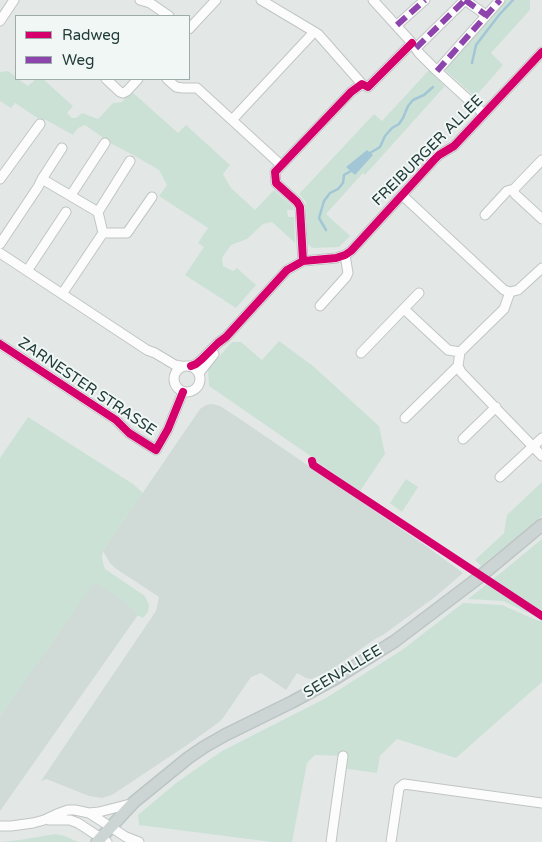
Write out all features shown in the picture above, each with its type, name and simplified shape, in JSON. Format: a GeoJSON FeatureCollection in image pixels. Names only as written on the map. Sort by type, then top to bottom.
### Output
{"type":"FeatureCollection","features":[{"type":"Feature","properties":{"kind":"main road","name":"SEENALLEE"},"geometry":{"type":"LineString","coordinates":[[102,841],[110,827],[134,802],[178,765],[225,735],[304,696],[369,658],[402,636],[477,579],[542,525]]}},
{"type":"Feature","properties":{"kind":"street"},"geometry":{"type":"LineString","coordinates":[[0,21],[14,0]]}},
{"type":"Feature","properties":{"kind":"street"},"geometry":{"type":"LineString","coordinates":[[140,0],[150,3],[168,15]]}},
{"type":"Feature","properties":{"kind":"street"},"geometry":{"type":"LineString","coordinates":[[190,28],[216,0]]}},
{"type":"Feature","properties":{"kind":"street"},"geometry":{"type":"LineString","coordinates":[[261,0],[318,34],[362,84],[368,87],[465,0],[486,15]]}},
{"type":"Feature","properties":{"kind":"street"},"geometry":{"type":"LineString","coordinates":[[374,0],[437,71],[484,114]]}},
{"type":"Feature","properties":{"kind":"street"},"geometry":{"type":"LineString","coordinates":[[397,25],[425,0]]}},
{"type":"Feature","properties":{"kind":"street"},"geometry":{"type":"LineString","coordinates":[[437,71],[500,0]]}},
{"type":"Feature","properties":{"kind":"street"},"geometry":{"type":"LineString","coordinates":[[232,120],[314,32]]}},
{"type":"Feature","properties":{"kind":"street","name":"FREIBURGER ALLEE"},"geometry":{"type":"LineString","coordinates":[[345,255],[351,251],[439,155],[454,146],[542,52]]}},
{"type":"Feature","properties":{"kind":"street"},"geometry":{"type":"LineString","coordinates":[[107,80],[123,93],[137,80]]}},
{"type":"Feature","properties":{"kind":"street"},"geometry":{"type":"LineString","coordinates":[[169,80],[176,86],[197,88],[281,165]]}},
{"type":"Feature","properties":{"kind":"street"},"geometry":{"type":"LineString","coordinates":[[303,261],[300,207],[276,183],[275,172],[351,92],[362,84]]}},
{"type":"Feature","properties":{"kind":"street"},"geometry":{"type":"LineString","coordinates":[[0,179],[40,124]]}},
{"type":"Feature","properties":{"kind":"street"},"geometry":{"type":"LineString","coordinates":[[71,195],[105,143]]}},
{"type":"Feature","properties":{"kind":"street"},"geometry":{"type":"LineString","coordinates":[[0,244],[62,148]]}},
{"type":"Feature","properties":{"kind":"street"},"geometry":{"type":"LineString","coordinates":[[484,216],[507,191],[514,189],[542,160]]}},
{"type":"Feature","properties":{"kind":"street"},"geometry":{"type":"LineString","coordinates":[[98,212],[130,161]]}},
{"type":"Feature","properties":{"kind":"street"},"geometry":{"type":"LineString","coordinates":[[42,179],[98,212],[104,233]]}},
{"type":"Feature","properties":{"kind":"street"},"geometry":{"type":"LineString","coordinates":[[514,189],[515,194],[542,219]]}},
{"type":"Feature","properties":{"kind":"street"},"geometry":{"type":"LineString","coordinates":[[402,195],[504,290],[510,292],[518,290],[542,268]]}},
{"type":"Feature","properties":{"kind":"street"},"geometry":{"type":"LineString","coordinates":[[104,233],[127,233],[152,198]]}},
{"type":"Feature","properties":{"kind":"street"},"geometry":{"type":"LineString","coordinates":[[27,271],[66,212]]}},
{"type":"Feature","properties":{"kind":"street"},"geometry":{"type":"LineString","coordinates":[[62,294],[104,233]]}},
{"type":"Feature","properties":{"kind":"street"},"geometry":{"type":"LineString","coordinates":[[0,253],[147,350],[175,365],[186,365],[196,369],[199,373],[200,381],[197,388],[190,392],[182,392],[173,380],[176,370],[181,366]]}},
{"type":"Feature","properties":{"kind":"street"},"geometry":{"type":"LineString","coordinates":[[199,373],[226,337],[287,270],[303,261],[336,258],[345,255],[348,273],[320,306]]}},
{"type":"Feature","properties":{"kind":"street"},"geometry":{"type":"LineString","coordinates":[[510,292],[504,309],[460,352],[458,366],[461,372],[542,456]]}},
{"type":"Feature","properties":{"kind":"street"},"geometry":{"type":"LineString","coordinates":[[360,353],[419,293]]}},
{"type":"Feature","properties":{"kind":"street"},"geometry":{"type":"LineString","coordinates":[[404,309],[448,350],[460,352]]}},
{"type":"Feature","properties":{"kind":"street"},"geometry":{"type":"LineString","coordinates":[[191,366],[196,364],[218,342],[226,337]]}},
{"type":"Feature","properties":{"kind":"street","name":"ZARNESTER STRASSE"},"geometry":{"type":"LineString","coordinates":[[0,344],[116,420],[129,433],[156,450],[168,430],[182,392]]}},
{"type":"Feature","properties":{"kind":"street"},"geometry":{"type":"LineString","coordinates":[[147,350],[170,370],[174,376]]}},
{"type":"Feature","properties":{"kind":"street"},"geometry":{"type":"LineString","coordinates":[[406,418],[458,366]]}},
{"type":"Feature","properties":{"kind":"street"},"geometry":{"type":"LineString","coordinates":[[463,439],[496,407]]}},
{"type":"Feature","properties":{"kind":"street"},"geometry":{"type":"LineString","coordinates":[[500,477],[542,438]]}},
{"type":"Feature","properties":{"kind":"street"},"geometry":{"type":"LineString","coordinates":[[331,842],[343,756]]}},
{"type":"Feature","properties":{"kind":"street"},"geometry":{"type":"LineString","coordinates":[[391,842],[399,788],[404,784],[542,803]]}},
{"type":"Feature","properties":{"kind":"street","name":"SEENALLEE"},"geometry":{"type":"LineString","coordinates":[[89,813],[134,802]]}},
{"type":"Feature","properties":{"kind":"street"},"geometry":{"type":"LineString","coordinates":[[44,820],[68,810],[89,813],[126,838],[139,842]]}},
{"type":"Feature","properties":{"kind":"street"},"geometry":{"type":"LineString","coordinates":[[0,826],[22,825],[44,820],[70,820],[83,826],[102,841]]}},
{"type":"Feature","properties":{"kind":"shaded area"},"geometry":{"type":"Polygon","coordinates":[[[212,404],[220,406],[237,417],[463,573],[435,597],[383,635],[323,674],[311,679],[297,673],[286,690],[261,673],[251,677],[219,722],[112,795],[102,798],[89,796],[46,779],[41,781],[156,611],[159,597],[115,568],[103,551],[200,409],[212,404]]]}},
{"type":"Feature","properties":{"kind":"shaded area"},"geometry":{"type":"Polygon","coordinates":[[[95,581],[135,610],[138,615],[0,811],[0,716],[95,581]]]}},
{"type":"Feature","properties":{"kind":"green space"},"geometry":{"type":"Polygon","coordinates":[[[505,0],[530,0],[530,10],[491,53],[503,65],[475,97],[443,68],[505,0]]]}},
{"type":"Feature","properties":{"kind":"green space"},"geometry":{"type":"Polygon","coordinates":[[[429,70],[445,86],[365,175],[363,173],[326,214],[350,236],[339,247],[312,248],[307,243],[306,202],[299,194],[374,114],[382,121],[429,70]]]}},
{"type":"Feature","properties":{"kind":"green space"},"geometry":{"type":"Polygon","coordinates":[[[8,71],[15,76],[15,80],[19,80],[28,86],[35,80],[44,80],[73,106],[67,113],[72,118],[76,118],[82,113],[98,119],[113,103],[122,102],[131,91],[178,133],[186,125],[230,165],[223,174],[231,188],[255,210],[274,190],[292,206],[294,210],[287,210],[288,217],[294,217],[295,243],[272,222],[263,224],[247,239],[231,245],[222,258],[223,266],[233,271],[237,268],[256,285],[236,308],[185,275],[204,247],[198,243],[208,228],[159,196],[167,185],[159,170],[108,142],[85,125],[78,128],[73,135],[46,120],[39,119],[15,103],[11,108],[0,101],[0,72],[8,71]]]}},
{"type":"Feature","properties":{"kind":"green space"},"geometry":{"type":"Polygon","coordinates":[[[279,341],[313,366],[379,426],[385,454],[360,491],[209,386],[208,369],[232,342],[241,342],[262,360],[279,341]]]}},
{"type":"Feature","properties":{"kind":"green space"},"geometry":{"type":"Polygon","coordinates":[[[28,417],[133,484],[143,493],[103,551],[102,557],[105,569],[145,596],[149,605],[148,612],[143,618],[133,613],[135,610],[95,582],[0,716],[0,458],[28,417]]]}},
{"type":"Feature","properties":{"kind":"green space"},"geometry":{"type":"Polygon","coordinates":[[[406,479],[418,487],[402,512],[390,503],[406,479]]]}},
{"type":"Feature","properties":{"kind":"green space"},"geometry":{"type":"Polygon","coordinates":[[[542,482],[542,516],[481,566],[475,560],[504,533],[507,515],[542,482]]]}},
{"type":"Feature","properties":{"kind":"green space"},"geometry":{"type":"Polygon","coordinates":[[[542,539],[542,613],[492,580],[542,539]]]}},
{"type":"Feature","properties":{"kind":"green space"},"geometry":{"type":"Polygon","coordinates":[[[488,583],[539,616],[537,617],[503,601],[468,599],[488,583]]]}},
{"type":"Feature","properties":{"kind":"green space"},"geometry":{"type":"Polygon","coordinates":[[[463,603],[502,605],[536,620],[542,620],[542,682],[456,758],[397,739],[380,756],[377,773],[341,768],[342,756],[315,755],[307,763],[292,842],[272,842],[139,825],[138,815],[176,783],[222,751],[326,698],[402,650],[463,603]]]}},
{"type":"Feature","properties":{"kind":"green space"},"geometry":{"type":"Polygon","coordinates":[[[55,834],[78,842],[0,842],[20,840],[55,834]]]}},
{"type":"Feature","properties":{"kind":"water"},"geometry":{"type":"Polygon","coordinates":[[[367,150],[373,155],[355,175],[346,167],[367,150]]]}},
{"type":"Feature","properties":{"kind":"waterway"},"geometry":{"type":"LineString","coordinates":[[472,63],[476,45],[513,0]]}},
{"type":"Feature","properties":{"kind":"waterway"},"geometry":{"type":"LineString","coordinates":[[370,153],[380,147],[385,136],[392,128],[399,124],[413,100],[424,95],[433,87]]}},
{"type":"Feature","properties":{"kind":"waterway"},"geometry":{"type":"LineString","coordinates":[[326,230],[319,218],[324,201],[330,193],[338,189],[343,183],[344,175],[351,171]]}},
{"type":"Feature","properties":{"kind":"marked path"},"geometry":{"type":"LineString","coordinates":[[397,25],[425,0]]}},
{"type":"Feature","properties":{"kind":"marked path"},"geometry":{"type":"LineString","coordinates":[[465,0],[486,15]]}},
{"type":"Feature","properties":{"kind":"marked path"},"geometry":{"type":"LineString","coordinates":[[416,48],[465,0]]}},
{"type":"Feature","properties":{"kind":"marked path"},"geometry":{"type":"LineString","coordinates":[[437,71],[500,0]]}},
{"type":"Feature","properties":{"kind":"cycle path"},"geometry":{"type":"LineString","coordinates":[[303,261],[300,207],[276,183],[275,172],[351,92],[362,84],[368,87],[412,43]]}},
{"type":"Feature","properties":{"kind":"cycle path"},"geometry":{"type":"LineString","coordinates":[[191,366],[196,364],[226,337],[287,270],[303,261],[336,258],[351,251],[434,160],[454,146],[542,52]]}},
{"type":"Feature","properties":{"kind":"cycle path"},"geometry":{"type":"LineString","coordinates":[[0,344],[116,420],[129,433],[156,450],[168,429],[183,392]]}},
{"type":"Feature","properties":{"kind":"cycle path"},"geometry":{"type":"LineString","coordinates":[[312,461],[313,465],[542,616]]}}]}
